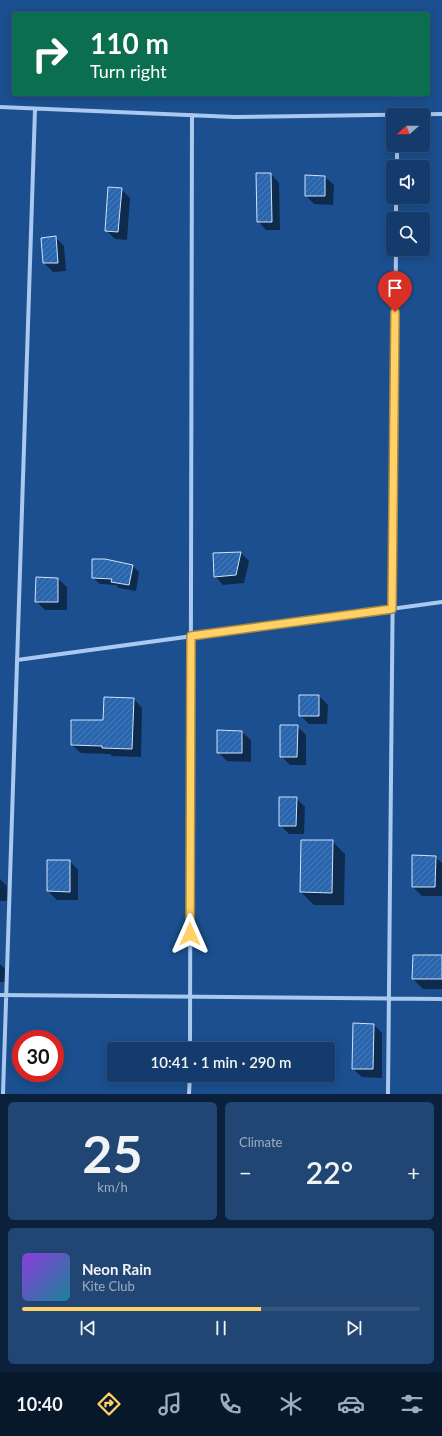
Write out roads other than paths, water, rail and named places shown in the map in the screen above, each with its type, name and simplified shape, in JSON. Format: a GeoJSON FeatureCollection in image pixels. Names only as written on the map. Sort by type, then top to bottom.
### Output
{"type":"FeatureCollection","features":[{"type":"Feature","properties":{"kind":"street"},"geometry":{"type":"LineString","coordinates":[[0,107],[234,117],[386,115]]}},
{"type":"Feature","properties":{"kind":"street"},"geometry":{"type":"LineString","coordinates":[[3,1094],[35,109]]}},
{"type":"Feature","properties":{"kind":"street"},"geometry":{"type":"LineString","coordinates":[[430,114],[442,114]]}},
{"type":"Feature","properties":{"kind":"street"},"geometry":{"type":"LineString","coordinates":[[190,1042],[192,115]]}},
{"type":"Feature","properties":{"kind":"street"},"geometry":{"type":"LineString","coordinates":[[388,1094],[396,256]]}},
{"type":"Feature","properties":{"kind":"street"},"geometry":{"type":"LineString","coordinates":[[17,660],[442,602]]}},
{"type":"Feature","properties":{"kind":"street"},"geometry":{"type":"LineString","coordinates":[[0,995],[442,999]]}},
{"type":"Feature","properties":{"kind":"street"},"geometry":{"type":"LineString","coordinates":[[190,1082],[190,1094]]}}]}
